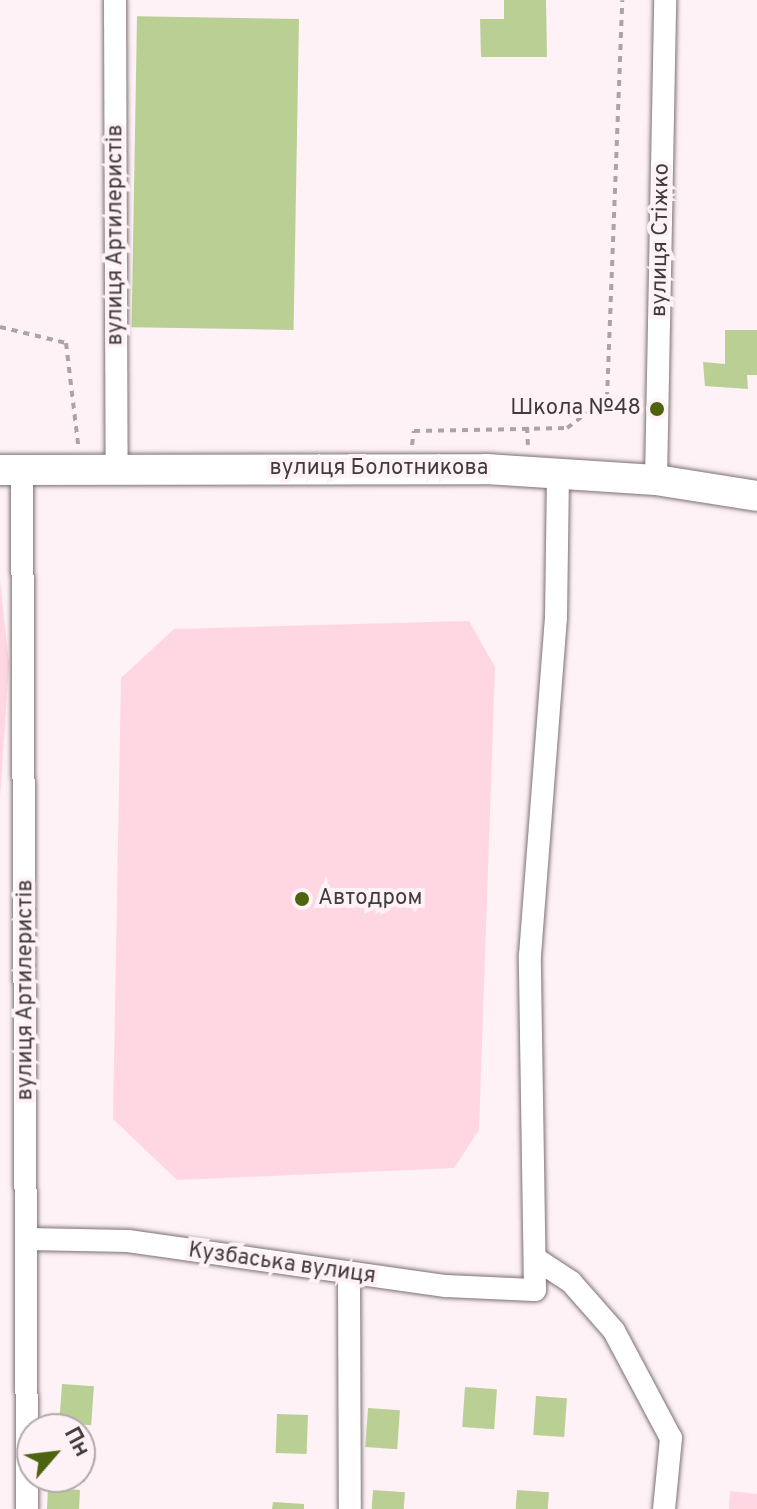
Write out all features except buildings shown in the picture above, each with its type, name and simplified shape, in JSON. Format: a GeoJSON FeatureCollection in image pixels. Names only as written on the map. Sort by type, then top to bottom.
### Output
{"type":"FeatureCollection","features":[{"type":"Feature","properties":{"kind":"main road","name":"вулиця Болотникова"},"geometry":{"type":"LineString","coordinates":[[11,470],[408,467],[656,480],[757,496]]}},
{"type":"Feature","properties":{"kind":"street","name":"вулиця Артилеристів"},"geometry":{"type":"LineString","coordinates":[[115,0],[117,470]]}},
{"type":"Feature","properties":{"kind":"street","name":"вулиця Стіжко"},"geometry":{"type":"LineString","coordinates":[[656,480],[665,0]]}},
{"type":"Feature","properties":{"kind":"street","name":"вулиця Артилеристів"},"geometry":{"type":"LineString","coordinates":[[11,470],[28,1239],[27,1509]]}},
{"type":"Feature","properties":{"kind":"street"},"geometry":{"type":"LineString","coordinates":[[558,474],[556,618],[530,955],[536,1259],[571,1282],[614,1331],[671,1438],[664,1509]]}},
{"type":"Feature","properties":{"kind":"street","name":"Кузбаська вулиця"},"geometry":{"type":"LineString","coordinates":[[28,1239],[128,1241],[446,1286],[535,1290],[536,1259]]}},
{"type":"Feature","properties":{"kind":"street"},"geometry":{"type":"LineString","coordinates":[[349,1273],[350,1509]]}},
{"type":"Feature","properties":{"kind":"path"},"geometry":{"type":"LineString","coordinates":[[607,398],[622,0]]}},
{"type":"Feature","properties":{"kind":"path"},"geometry":{"type":"LineString","coordinates":[[0,327],[66,343],[81,470]]}},
{"type":"Feature","properties":{"kind":"path"},"geometry":{"type":"LineString","coordinates":[[414,431],[567,428],[607,398],[657,409]]}},
{"type":"Feature","properties":{"kind":"shaded area"},"geometry":{"type":"Polygon","coordinates":[[[0,579],[9,664],[0,799],[0,579]]]}},
{"type":"Feature","properties":{"kind":"shaded area","name":"Автодром"},"geometry":{"type":"Polygon","coordinates":[[[469,621],[495,667],[479,1130],[454,1168],[177,1180],[113,1119],[121,678],[174,629],[469,621]]]}},
{"type":"Feature","properties":{"kind":"shaded area"},"geometry":{"type":"Polygon","coordinates":[[[730,1491],[757,1494],[757,1509],[729,1509],[730,1491]]]}},
{"type":"Feature","properties":{"kind":"place","name":"Школа №48"},"geometry":{"type":"Point","coordinates":[657,409]}},
{"type":"Feature","properties":{"kind":"place","name":"Автодром"},"geometry":{"type":"Point","coordinates":[302,899]}}]}
